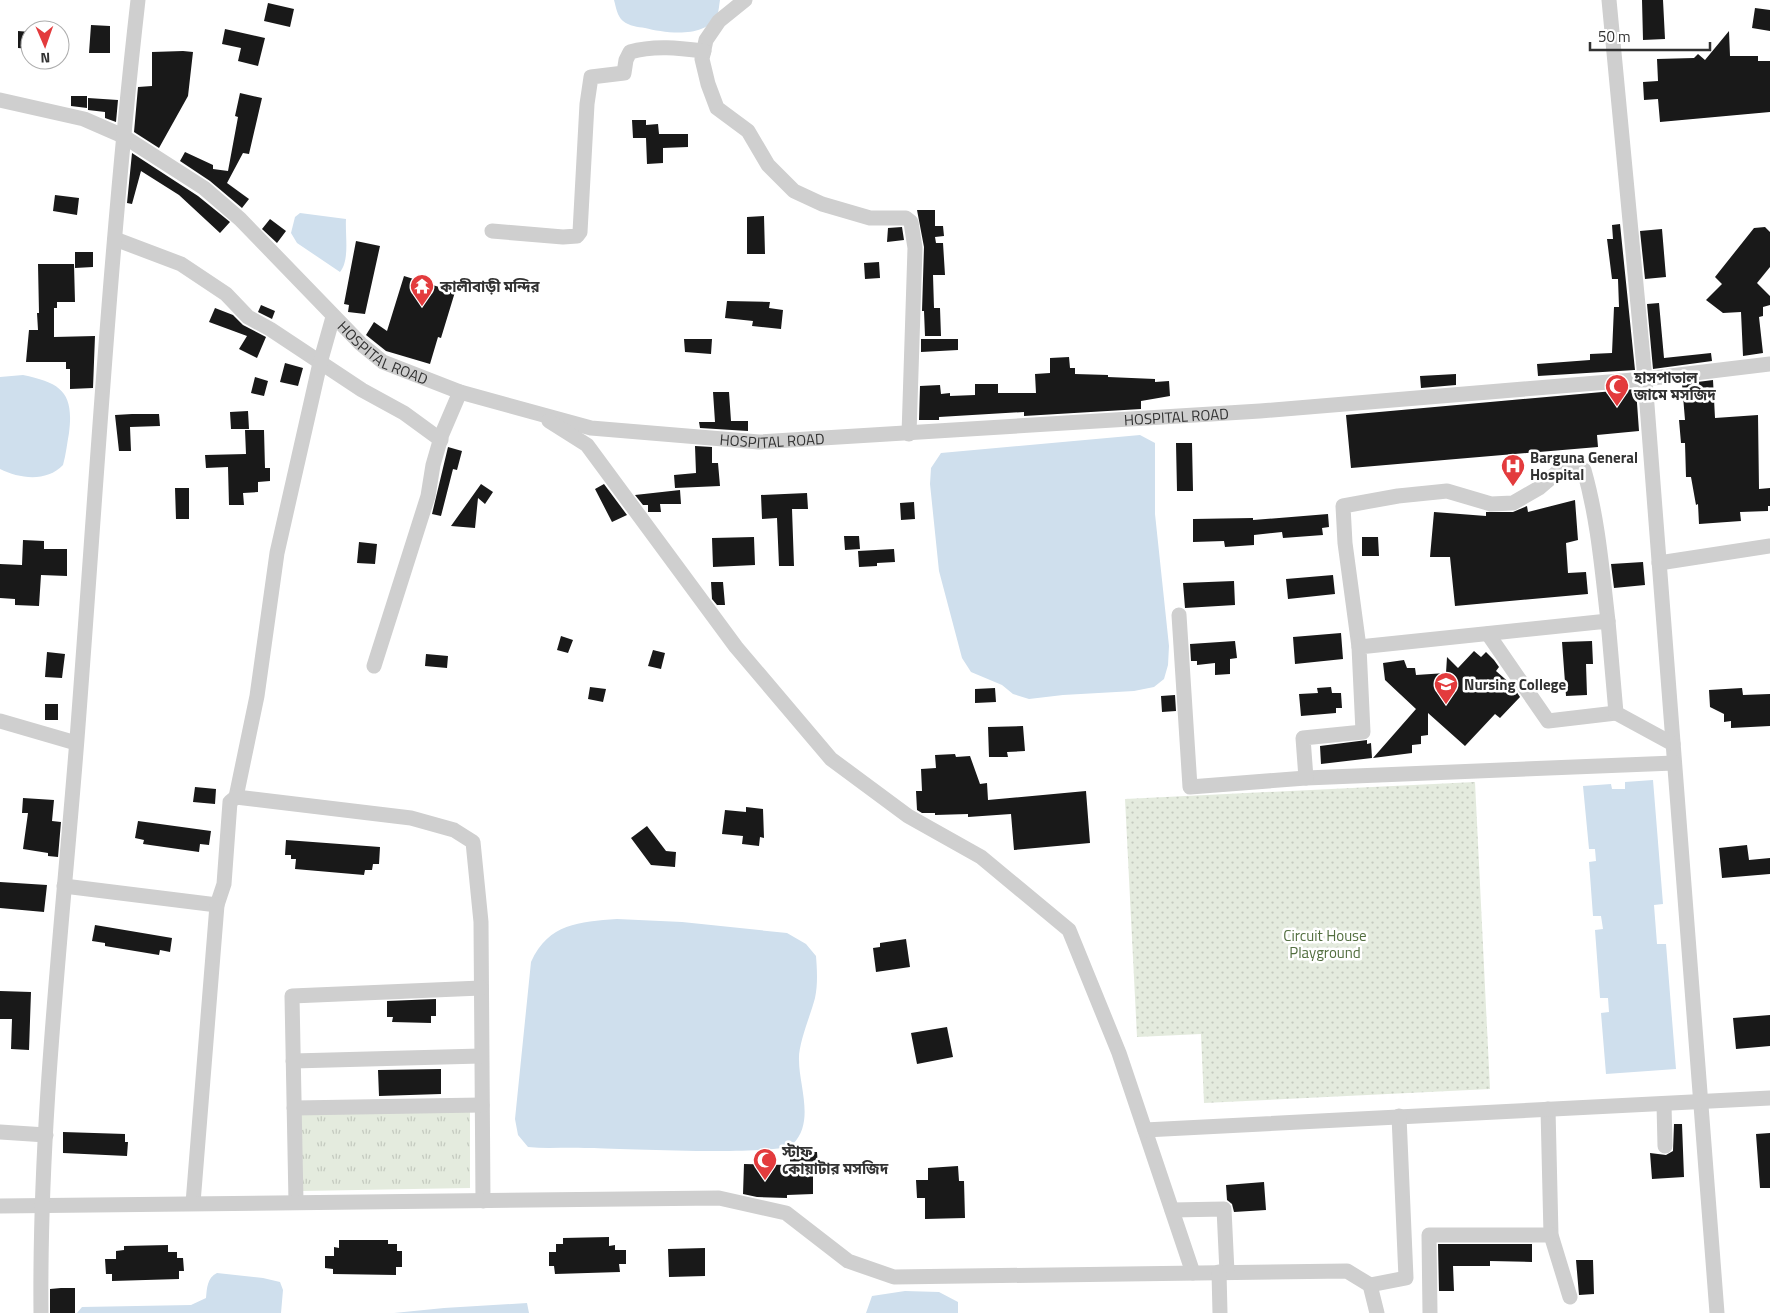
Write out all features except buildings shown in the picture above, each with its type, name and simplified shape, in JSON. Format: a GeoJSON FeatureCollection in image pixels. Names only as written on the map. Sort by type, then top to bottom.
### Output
{"type":"FeatureCollection","features":[{"type":"Feature","properties":{"kind":"street"},"geometry":{"type":"LineString","coordinates":[[41,1313],[41,1205],[64,886],[123,136],[138,0]]}},
{"type":"Feature","properties":{"kind":"street"},"geometry":{"type":"LineString","coordinates":[[745,0],[719,21],[706,40],[702,59],[704,71],[718,108],[748,132],[768,165],[794,191],[822,204],[870,218],[906,218],[911,222],[915,248],[909,434]]}},
{"type":"Feature","properties":{"kind":"street"},"geometry":{"type":"LineString","coordinates":[[1609,0],[1645,379],[1717,1313]]}},
{"type":"Feature","properties":{"kind":"street"},"geometry":{"type":"LineString","coordinates":[[492,230],[563,237],[577,236],[580,232],[587,104],[591,77],[624,73],[626,60],[630,52],[638,50],[677,48],[704,51]]}},
{"type":"Feature","properties":{"kind":"street","name":"HOSPITAL ROAD"},"geometry":{"type":"LineString","coordinates":[[0,100],[84,120],[123,136],[212,194],[240,219],[333,317],[383,362],[458,396],[535,412],[591,428],[759,442],[909,434],[1260,412],[1645,379],[1770,364]]}},
{"type":"Feature","properties":{"kind":"street"},"geometry":{"type":"LineString","coordinates":[[115,239],[181,264],[226,294],[248,318],[270,329],[320,363],[441,437]]}},
{"type":"Feature","properties":{"kind":"street"},"geometry":{"type":"LineString","coordinates":[[193,1203],[218,905],[224,884],[230,802],[236,797],[257,696],[277,553],[320,363],[333,317]]}},
{"type":"Feature","properties":{"kind":"street"},"geometry":{"type":"LineString","coordinates":[[374,666],[402,583],[428,496],[433,465],[441,437],[458,396]]}},
{"type":"Feature","properties":{"kind":"street"},"geometry":{"type":"LineString","coordinates":[[535,412],[587,445],[736,647],[831,759],[908,816],[981,857],[1069,930],[1119,1053],[1193,1273]]}},
{"type":"Feature","properties":{"kind":"street"},"geometry":{"type":"LineString","coordinates":[[1306,778],[1303,738],[1363,732],[1359,647],[1345,543],[1343,506],[1398,496],[1447,491],[1491,504],[1513,503],[1539,488],[1567,464],[1584,470],[1594,508],[1608,621],[1616,713]]}},
{"type":"Feature","properties":{"kind":"street"},"geometry":{"type":"LineString","coordinates":[[1659,563],[1770,546]]}},
{"type":"Feature","properties":{"kind":"street"},"geometry":{"type":"LineString","coordinates":[[1178,615],[1190,788],[1306,778],[1674,763]]}},
{"type":"Feature","properties":{"kind":"street"},"geometry":{"type":"LineString","coordinates":[[1359,647],[1608,621]]}},
{"type":"Feature","properties":{"kind":"street"},"geometry":{"type":"LineString","coordinates":[[1488,634],[1548,720],[1616,713],[1673,744]]}},
{"type":"Feature","properties":{"kind":"street"},"geometry":{"type":"LineString","coordinates":[[0,721],[76,743]]}},
{"type":"Feature","properties":{"kind":"street"},"geometry":{"type":"LineString","coordinates":[[236,797],[411,818],[454,830],[473,842],[481,922],[483,1201]]}},
{"type":"Feature","properties":{"kind":"street"},"geometry":{"type":"LineString","coordinates":[[64,886],[218,905]]}},
{"type":"Feature","properties":{"kind":"street"},"geometry":{"type":"LineString","coordinates":[[296,1202],[292,996],[481,988]]}},
{"type":"Feature","properties":{"kind":"street"},"geometry":{"type":"LineString","coordinates":[[293,1061],[481,1056]]}},
{"type":"Feature","properties":{"kind":"street"},"geometry":{"type":"LineString","coordinates":[[1145,1130],[1770,1098]]}},
{"type":"Feature","properties":{"kind":"street"},"geometry":{"type":"LineString","coordinates":[[1664,1104],[1665,1146]]}},
{"type":"Feature","properties":{"kind":"street"},"geometry":{"type":"LineString","coordinates":[[294,1108],[482,1105]]}},
{"type":"Feature","properties":{"kind":"street"},"geometry":{"type":"LineString","coordinates":[[1548,1109],[1551,1235],[1570,1297]]}},
{"type":"Feature","properties":{"kind":"street"},"geometry":{"type":"LineString","coordinates":[[0,1206],[718,1198],[786,1213],[848,1261],[894,1277],[1347,1271],[1370,1285],[1406,1278],[1399,1116]]}},
{"type":"Feature","properties":{"kind":"street"},"geometry":{"type":"LineString","coordinates":[[0,1132],[46,1135]]}},
{"type":"Feature","properties":{"kind":"street"},"geometry":{"type":"LineString","coordinates":[[1172,1210],[1224,1209],[1220,1313]]}},
{"type":"Feature","properties":{"kind":"street"},"geometry":{"type":"LineString","coordinates":[[1430,1313],[1429,1234],[1551,1235]]}},
{"type":"Feature","properties":{"kind":"street"},"geometry":{"type":"LineString","coordinates":[[1370,1285],[1377,1313]]}},
{"type":"Feature","properties":{"kind":"green space","name":"Circuit House Playground"},"geometry":{"type":"Polygon","coordinates":[[[1475,782],[1490,1089],[1204,1103],[1201,1034],[1137,1037],[1125,799],[1475,782]]]}},
{"type":"Feature","properties":{"kind":"green space"},"geometry":{"type":"Polygon","coordinates":[[[470,1111],[470,1188],[302,1191],[300,1112],[470,1111]]]}},
{"type":"Feature","properties":{"kind":"water"},"geometry":{"type":"Polygon","coordinates":[[[614,0],[720,0],[718,13],[712,23],[695,31],[674,32],[637,27],[625,23],[618,14],[614,0]]]}},
{"type":"Feature","properties":{"kind":"water"},"geometry":{"type":"Polygon","coordinates":[[[300,213],[346,219],[346,254],[340,272],[297,243],[291,233],[295,217],[300,213]]]}},
{"type":"Feature","properties":{"kind":"water"},"geometry":{"type":"Polygon","coordinates":[[[23,375],[56,386],[63,392],[69,408],[69,433],[63,465],[49,474],[41,476],[25,477],[0,469],[0,377],[23,375]]]}},
{"type":"Feature","properties":{"kind":"water"},"geometry":{"type":"Polygon","coordinates":[[[1140,435],[1155,443],[1155,514],[1169,646],[1168,665],[1164,679],[1154,687],[1134,691],[1029,699],[1013,694],[1002,685],[971,672],[962,658],[939,571],[930,484],[931,468],[941,453],[1140,435]]]}},
{"type":"Feature","properties":{"kind":"water"},"geometry":{"type":"Polygon","coordinates":[[[1653,780],[1663,904],[1654,905],[1657,944],[1666,944],[1676,1069],[1606,1074],[1601,1013],[1609,1012],[1608,998],[1600,998],[1595,930],[1603,929],[1601,916],[1593,916],[1589,862],[1596,861],[1595,849],[1589,849],[1583,786],[1611,784],[1612,789],[1625,789],[1625,782],[1653,780]]]}},
{"type":"Feature","properties":{"kind":"water"},"geometry":{"type":"Polygon","coordinates":[[[617,919],[682,922],[787,933],[806,944],[816,956],[816,993],[799,1053],[805,1115],[800,1135],[793,1144],[781,1148],[728,1151],[542,1148],[528,1147],[518,1135],[515,1119],[531,962],[538,949],[547,939],[566,927],[617,919]]]}},
{"type":"Feature","properties":{"kind":"water"},"geometry":{"type":"Polygon","coordinates":[[[217,1273],[263,1278],[280,1282],[283,1290],[281,1313],[77,1313],[82,1307],[191,1305],[206,1298],[209,1280],[217,1273]]]}},
{"type":"Feature","properties":{"kind":"water"},"geometry":{"type":"Polygon","coordinates":[[[905,1291],[939,1292],[958,1302],[958,1313],[866,1313],[872,1296],[905,1291]]]}},
{"type":"Feature","properties":{"kind":"water"},"geometry":{"type":"Polygon","coordinates":[[[527,1303],[529,1313],[394,1313],[444,1308],[527,1303]]]}},
{"type":"Feature","properties":{"kind":"place","name":"কালীবাড়ী মন্দির"},"geometry":{"type":"Point","coordinates":[422,307]}},
{"type":"Feature","properties":{"kind":"place","name":"হাসপাতাল জামে মসজিদ"},"geometry":{"type":"Point","coordinates":[1617,407]}},
{"type":"Feature","properties":{"kind":"place","name":"Barguna General Hospital"},"geometry":{"type":"Point","coordinates":[1513,487]}},
{"type":"Feature","properties":{"kind":"place","name":"Nursing College"},"geometry":{"type":"Point","coordinates":[1446,705]}},
{"type":"Feature","properties":{"kind":"place","name":"স্টাফ কোয়াটার মসজিদ"},"geometry":{"type":"Point","coordinates":[765,1181]}}]}
